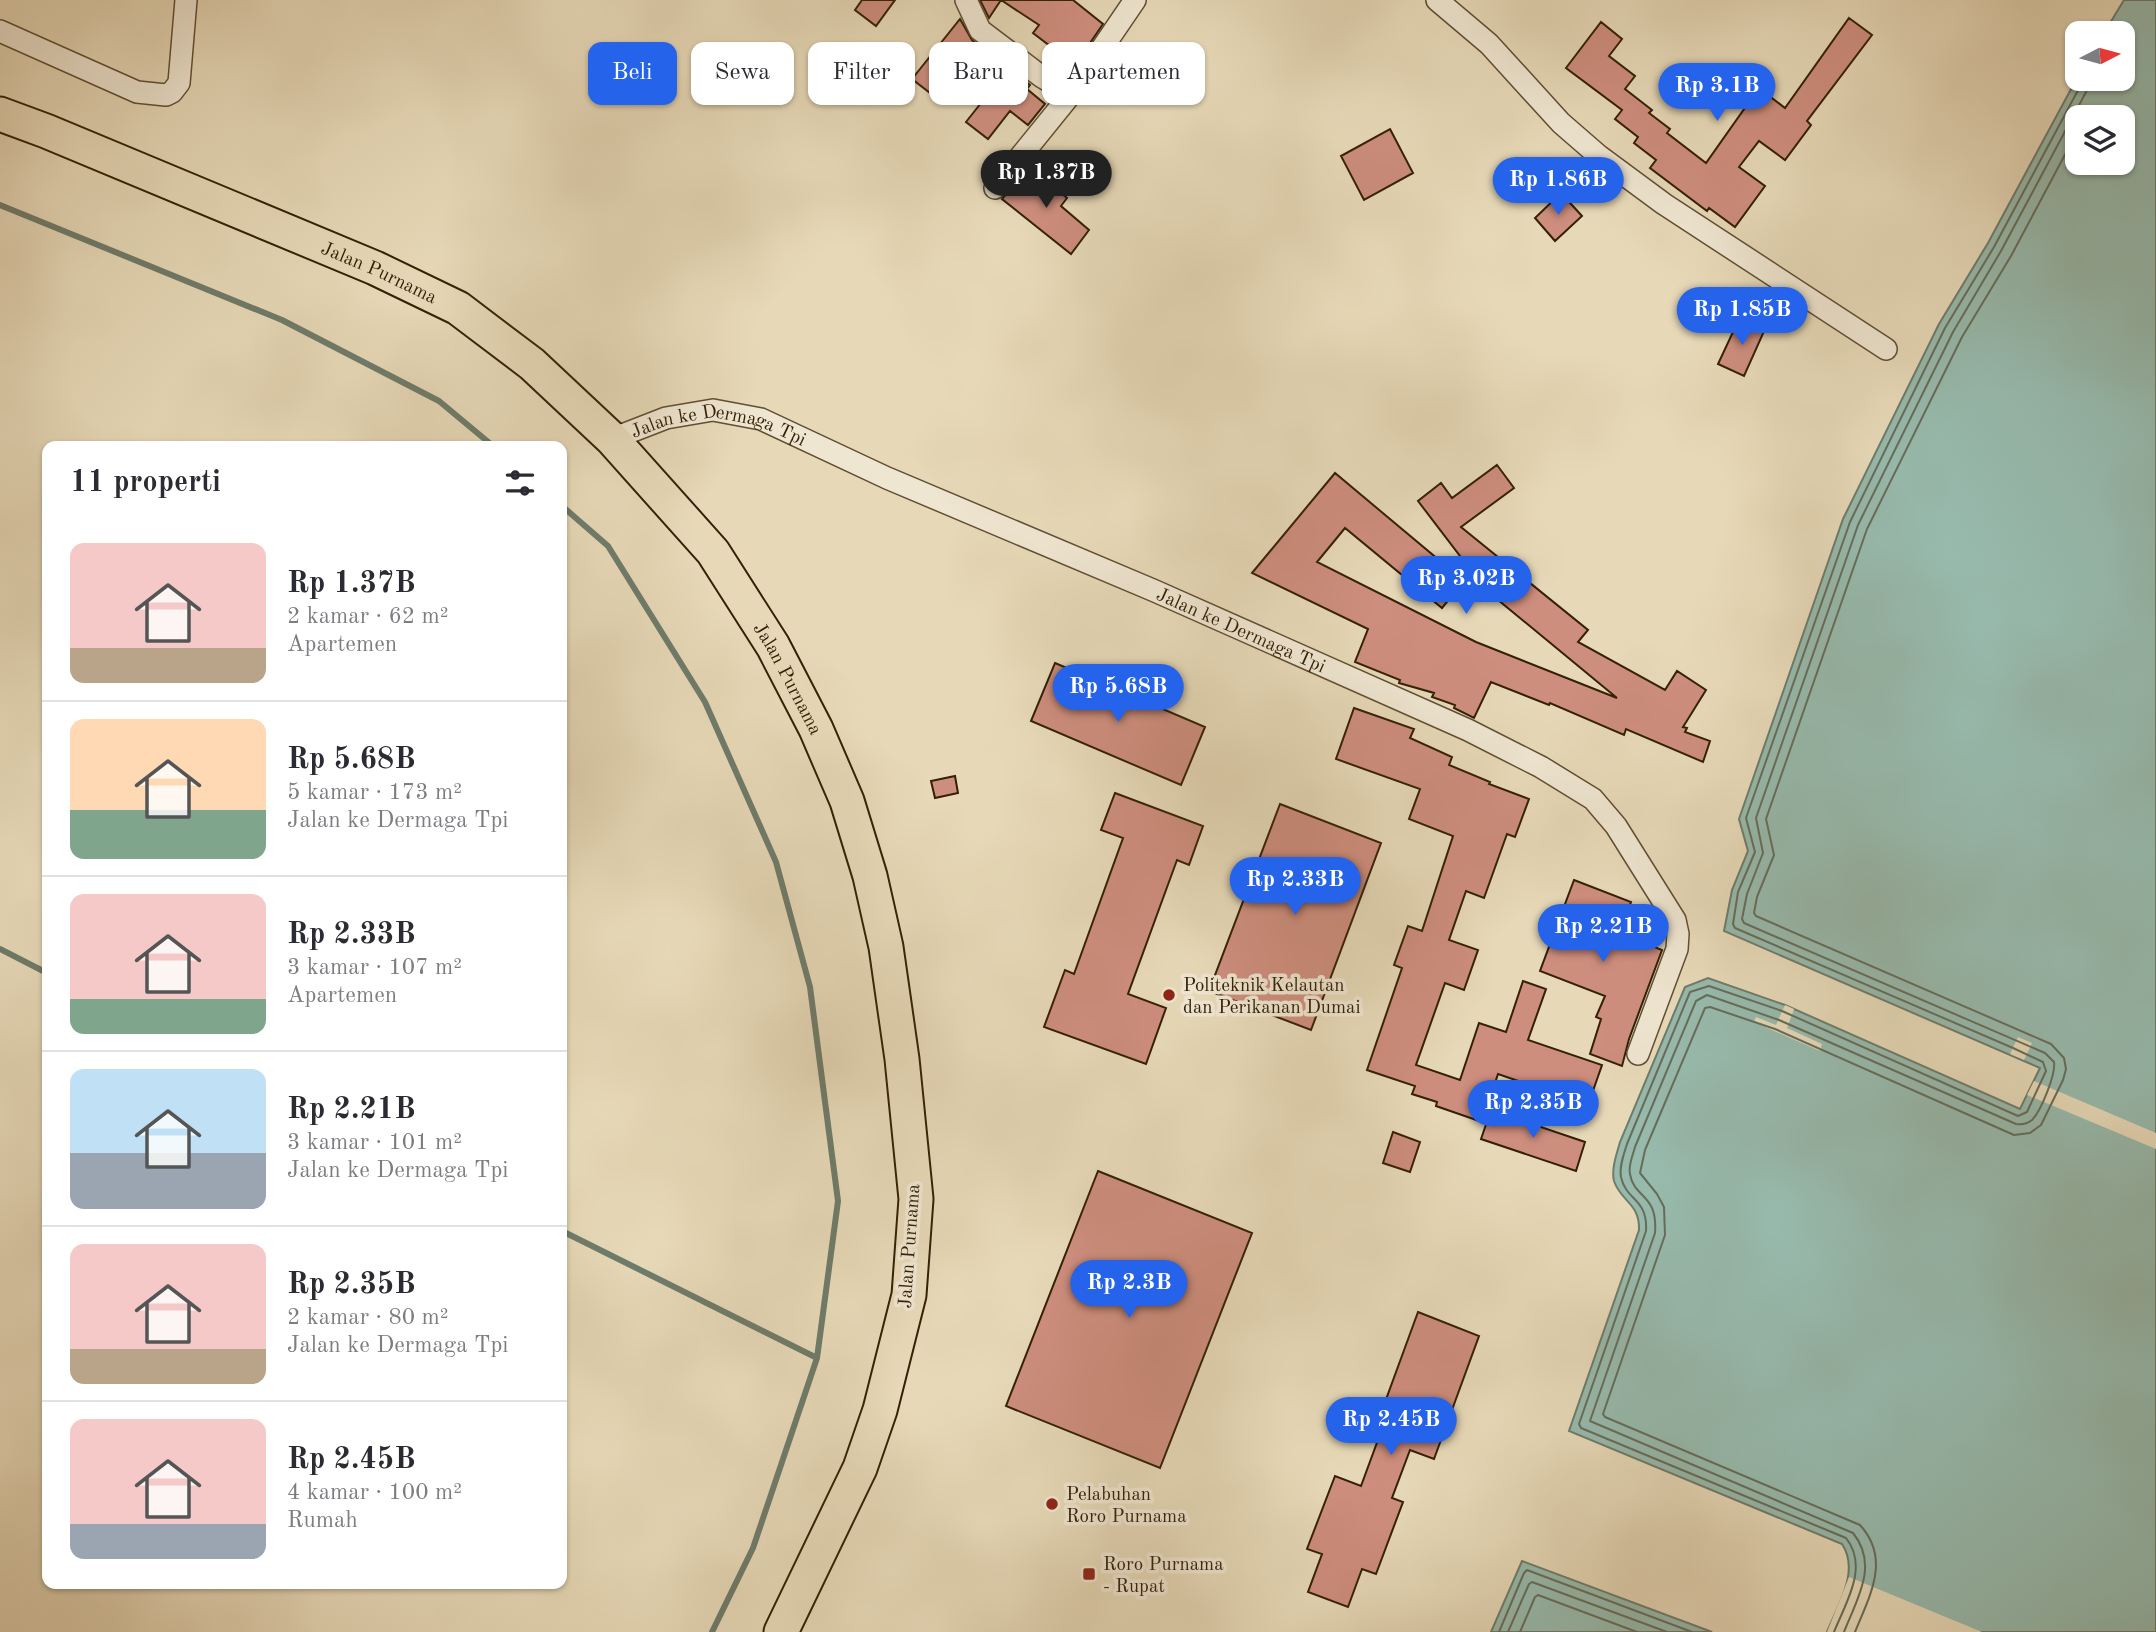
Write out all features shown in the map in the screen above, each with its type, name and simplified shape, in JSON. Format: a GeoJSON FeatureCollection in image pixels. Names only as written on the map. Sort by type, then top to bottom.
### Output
{"type":"FeatureCollection","features":[{"type":"Feature","properties":{"kind":"main road","name":"Jalan Purnama"},"geometry":{"type":"LineString","coordinates":[[0,114],[375,268],[458,308],[532,364],[612,439],[713,552],[773,646],[816,729],[847,801],[870,876],[886,947],[902,1059],[915,1199],[909,1295],[880,1410],[860,1468],[781,1632]]}},
{"type":"Feature","properties":{"kind":"street"},"geometry":{"type":"LineString","coordinates":[[0,31],[137,92],[166,96],[179,83],[186,0]]}},
{"type":"Feature","properties":{"kind":"street"},"geometry":{"type":"LineString","coordinates":[[966,0],[980,30],[1042,78]]}},
{"type":"Feature","properties":{"kind":"street"},"geometry":{"type":"LineString","coordinates":[[1106,42],[1135,0]]}},
{"type":"Feature","properties":{"kind":"street"},"geometry":{"type":"LineString","coordinates":[[1437,0],[1489,44],[1561,123],[1599,156],[1664,204],[1886,349]]}},
{"type":"Feature","properties":{"kind":"street"},"geometry":{"type":"LineString","coordinates":[[995,188],[1062,105]]}},
{"type":"Feature","properties":{"kind":"street","name":"Jalan ke Dermaga Tpi"},"geometry":{"type":"LineString","coordinates":[[612,439],[666,418],[713,410],[742,413],[761,419],[887,478],[1155,591],[1468,730],[1593,799],[1616,826],[1675,920],[1678,934],[1677,949],[1638,1054]]}},
{"type":"Feature","properties":{"kind":"water"},"geometry":{"type":"Polygon","coordinates":[[[2124,0],[2156,0],[2156,1632],[1827,1632],[1848,1577],[1847,1554],[1842,1544],[1569,1431],[1639,1230],[1633,1208],[1614,1181],[1614,1166],[1620,1142],[1685,987],[1708,978],[1785,1005],[2020,1109],[2040,1068],[1724,931],[1732,890],[1748,851],[1739,819],[1843,519],[1939,324],[1988,243],[2070,91],[2135,91],[2135,21],[2111,21],[2124,0]]]}},
{"type":"Feature","properties":{"kind":"water"},"geometry":{"type":"Polygon","coordinates":[[[1522,1561],[1712,1632],[1491,1632],[1522,1561]]]}},
{"type":"Feature","properties":{"kind":"pier"},"geometry":{"type":"Polygon","coordinates":[[[1785,1005],[1794,1009],[1787,1028],[1822,1044],[1820,1051],[1754,1022],[1756,1017],[1776,1025],[1785,1005]]]}},
{"type":"Feature","properties":{"kind":"pier"},"geometry":{"type":"Polygon","coordinates":[[[2018,1037],[2032,1043],[2024,1060],[2010,1054],[2018,1037]]]}},
{"type":"Feature","properties":{"kind":"pier"},"geometry":{"type":"Polygon","coordinates":[[[2034,1081],[2156,1133],[2156,1149],[2027,1095],[2034,1081]]]}},
{"type":"Feature","properties":{"kind":"pier"},"geometry":{"type":"Polygon","coordinates":[[[1849,1577],[1982,1632],[1827,1632],[1849,1577]]]}},
{"type":"Feature","properties":{"kind":"building"},"geometry":{"type":"Polygon","coordinates":[[[862,0],[895,0],[876,26],[855,10],[862,0]]]}},
{"type":"Feature","properties":{"kind":"building"},"geometry":{"type":"Polygon","coordinates":[[[980,0],[1001,0],[989,18],[980,0]]]}},
{"type":"Feature","properties":{"kind":"building"},"geometry":{"type":"Polygon","coordinates":[[[1001,0],[1073,0],[1103,24],[1091,42],[1045,42],[1033,33],[1039,25],[1001,0]]]}},
{"type":"Feature","properties":{"kind":"building"},"geometry":{"type":"Polygon","coordinates":[[[1849,18],[1872,35],[1807,121],[1811,125],[1785,160],[1759,141],[1739,167],[1765,186],[1735,227],[1709,208],[1707,211],[1650,168],[1656,160],[1634,143],[1638,137],[1615,119],[1622,110],[1566,68],[1601,22],[1622,39],[1609,56],[1635,76],[1625,89],[1652,110],[1649,113],[1670,129],[1667,133],[1706,163],[1759,88],[1785,108],[1849,18]]]}},
{"type":"Feature","properties":{"kind":"building"},"geometry":{"type":"Polygon","coordinates":[[[960,19],[975,42],[942,42],[960,19]]]}},
{"type":"Feature","properties":{"kind":"building"},"geometry":{"type":"Polygon","coordinates":[[[929,58],[929,92],[915,81],[915,75],[929,58]]]}},
{"type":"Feature","properties":{"kind":"building"},"geometry":{"type":"Polygon","coordinates":[[[1028,90],[1044,105],[1028,125],[1010,111],[988,139],[966,122],[979,105],[1028,105],[1028,90]]]}},
{"type":"Feature","properties":{"kind":"building"},"geometry":{"type":"Polygon","coordinates":[[[1390,129],[1413,173],[1364,200],[1341,156],[1390,129]]]}},
{"type":"Feature","properties":{"kind":"building"},"geometry":{"type":"Polygon","coordinates":[[[1029,167],[1067,198],[1061,206],[1089,230],[1071,254],[1002,199],[1029,167]]]}},
{"type":"Feature","properties":{"kind":"building"},"geometry":{"type":"Polygon","coordinates":[[[1561,193],[1582,216],[1555,241],[1535,218],[1561,193]]]}},
{"type":"Feature","properties":{"kind":"building"},"geometry":{"type":"Polygon","coordinates":[[[1740,317],[1765,329],[1744,376],[1718,364],[1740,317]]]}},
{"type":"Feature","properties":{"kind":"building"},"geometry":{"type":"Polygon","coordinates":[[[1497,465],[1514,488],[1461,527],[1588,630],[1578,642],[1665,690],[1677,671],[1706,690],[1683,727],[1687,728],[1685,732],[1710,741],[1703,762],[1626,729],[1624,735],[1550,703],[1549,705],[1491,682],[1474,718],[1454,708],[1455,705],[1432,697],[1434,693],[1399,683],[1400,680],[1355,662],[1368,629],[1252,573],[1335,473],[1464,581],[1442,608],[1345,528],[1317,562],[1476,642],[1617,698],[1486,590],[1418,501],[1441,483],[1452,498],[1497,465]]]}},
{"type":"Feature","properties":{"kind":"building"},"geometry":{"type":"Polygon","coordinates":[[[1055,663],[1205,727],[1181,785],[1031,721],[1055,663]]]}},
{"type":"Feature","properties":{"kind":"building"},"geometry":{"type":"Polygon","coordinates":[[[1354,708],[1414,729],[1410,738],[1452,757],[1449,765],[1529,799],[1515,837],[1507,834],[1484,898],[1466,891],[1449,940],[1478,950],[1464,990],[1445,983],[1416,1065],[1460,1080],[1479,1023],[1506,1032],[1523,981],[1546,989],[1528,1040],[1602,1065],[1588,1105],[1498,1074],[1482,1122],[1436,1106],[1437,1102],[1412,1094],[1415,1086],[1367,1070],[1402,968],[1394,965],[1408,926],[1422,931],[1453,836],[1409,819],[1420,789],[1336,759],[1354,708]]]}},
{"type":"Feature","properties":{"kind":"building"},"geometry":{"type":"Polygon","coordinates":[[[955,776],[958,793],[935,798],[931,781],[955,776]]]}},
{"type":"Feature","properties":{"kind":"building"},"geometry":{"type":"Polygon","coordinates":[[[1115,793],[1203,826],[1189,865],[1177,860],[1128,994],[1166,1008],[1146,1064],[1044,1027],[1065,970],[1074,974],[1123,838],[1101,830],[1115,793]]]}},
{"type":"Feature","properties":{"kind":"building"},"geometry":{"type":"Polygon","coordinates":[[[1280,804],[1381,843],[1311,1030],[1209,991],[1280,804]]]}},
{"type":"Feature","properties":{"kind":"building"},"geometry":{"type":"Polygon","coordinates":[[[1574,880],[1631,902],[1619,933],[1662,950],[1629,1039],[1622,1066],[1590,1054],[1601,1019],[1596,1017],[1605,996],[1540,971],[1574,880]]]}},
{"type":"Feature","properties":{"kind":"building"},"geometry":{"type":"Polygon","coordinates":[[[1491,1110],[1585,1142],[1576,1171],[1481,1139],[1491,1110]]]}},
{"type":"Feature","properties":{"kind":"building"},"geometry":{"type":"Polygon","coordinates":[[[1393,1132],[1420,1142],[1410,1172],[1383,1163],[1393,1132]]]}},
{"type":"Feature","properties":{"kind":"building"},"geometry":{"type":"Polygon","coordinates":[[[1098,1171],[1252,1233],[1160,1468],[1006,1406],[1098,1171]]]}},
{"type":"Feature","properties":{"kind":"building"},"geometry":{"type":"Polygon","coordinates":[[[1418,1312],[1479,1336],[1434,1459],[1410,1450],[1392,1498],[1403,1502],[1376,1574],[1362,1569],[1348,1607],[1308,1592],[1322,1554],[1307,1549],[1335,1476],[1361,1486],[1379,1437],[1373,1435],[1418,1312]]]}},
{"type":"Feature","properties":{"kind":"waterway"},"geometry":{"type":"LineString","coordinates":[[0,205],[282,320],[439,401],[487,441]]}},
{"type":"Feature","properties":{"kind":"waterway"},"geometry":{"type":"LineString","coordinates":[[567,510],[608,546],[705,702],[776,862],[810,987],[838,1201],[817,1358],[753,1548],[712,1632]]}},
{"type":"Feature","properties":{"kind":"waterway"},"geometry":{"type":"LineString","coordinates":[[0,949],[42,970]]}},
{"type":"Feature","properties":{"kind":"waterway"},"geometry":{"type":"LineString","coordinates":[[567,1233],[817,1358]]}},
{"type":"Feature","properties":{"kind":"place","name":"Politeknik Kelautan dan Perikanan Dumai"},"geometry":{"type":"Point","coordinates":[1169,995]}},
{"type":"Feature","properties":{"kind":"place","name":"Pelabuhan Roro Purnama"},"geometry":{"type":"Point","coordinates":[1052,1504]}},
{"type":"Feature","properties":{"kind":"place","name":"Roro Purnama - Rupat"},"geometry":{"type":"Point","coordinates":[1089,1574]}}]}
